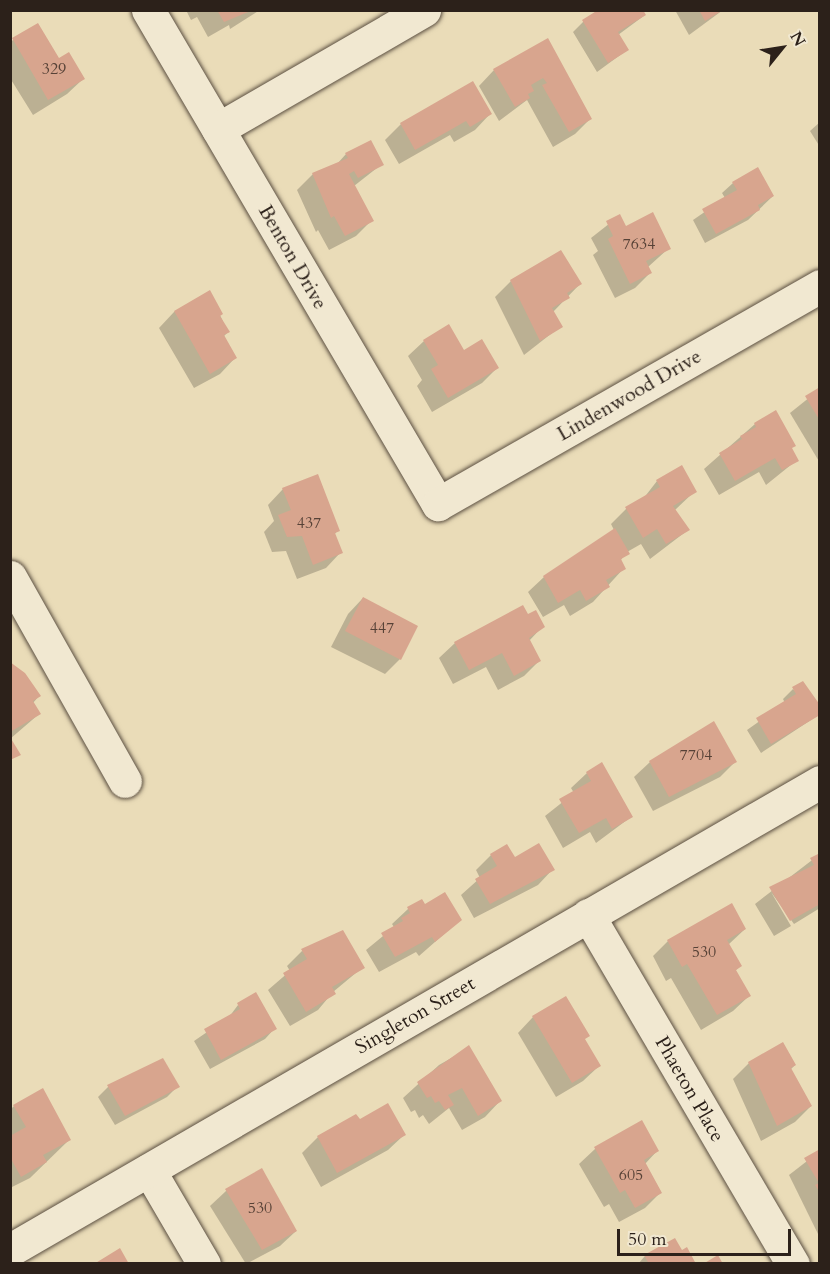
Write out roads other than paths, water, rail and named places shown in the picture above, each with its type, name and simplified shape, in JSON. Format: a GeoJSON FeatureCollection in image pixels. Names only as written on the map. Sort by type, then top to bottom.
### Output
{"type":"FeatureCollection","features":[{"type":"Feature","properties":{"kind":"street","name":"Benton Drive"},"geometry":{"type":"LineString","coordinates":[[148,10],[438,504]]}},
{"type":"Feature","properties":{"kind":"street"},"geometry":{"type":"LineString","coordinates":[[218,129],[424,10]]}},
{"type":"Feature","properties":{"kind":"street","name":"Lindenwood Drive"},"geometry":{"type":"LineString","coordinates":[[438,504],[819,286]]}},
{"type":"Feature","properties":{"kind":"street"},"geometry":{"type":"LineString","coordinates":[[10,577],[125,781]]}},
{"type":"Feature","properties":{"kind":"street","name":"Singleton Street"},"geometry":{"type":"LineString","coordinates":[[10,1250],[819,782]]}},
{"type":"Feature","properties":{"kind":"street","name":"Phaeton Place"},"geometry":{"type":"LineString","coordinates":[[588,915],[793,1263]]}},
{"type":"Feature","properties":{"kind":"street"},"geometry":{"type":"LineString","coordinates":[[149,1170],[204,1263]]}}]}
